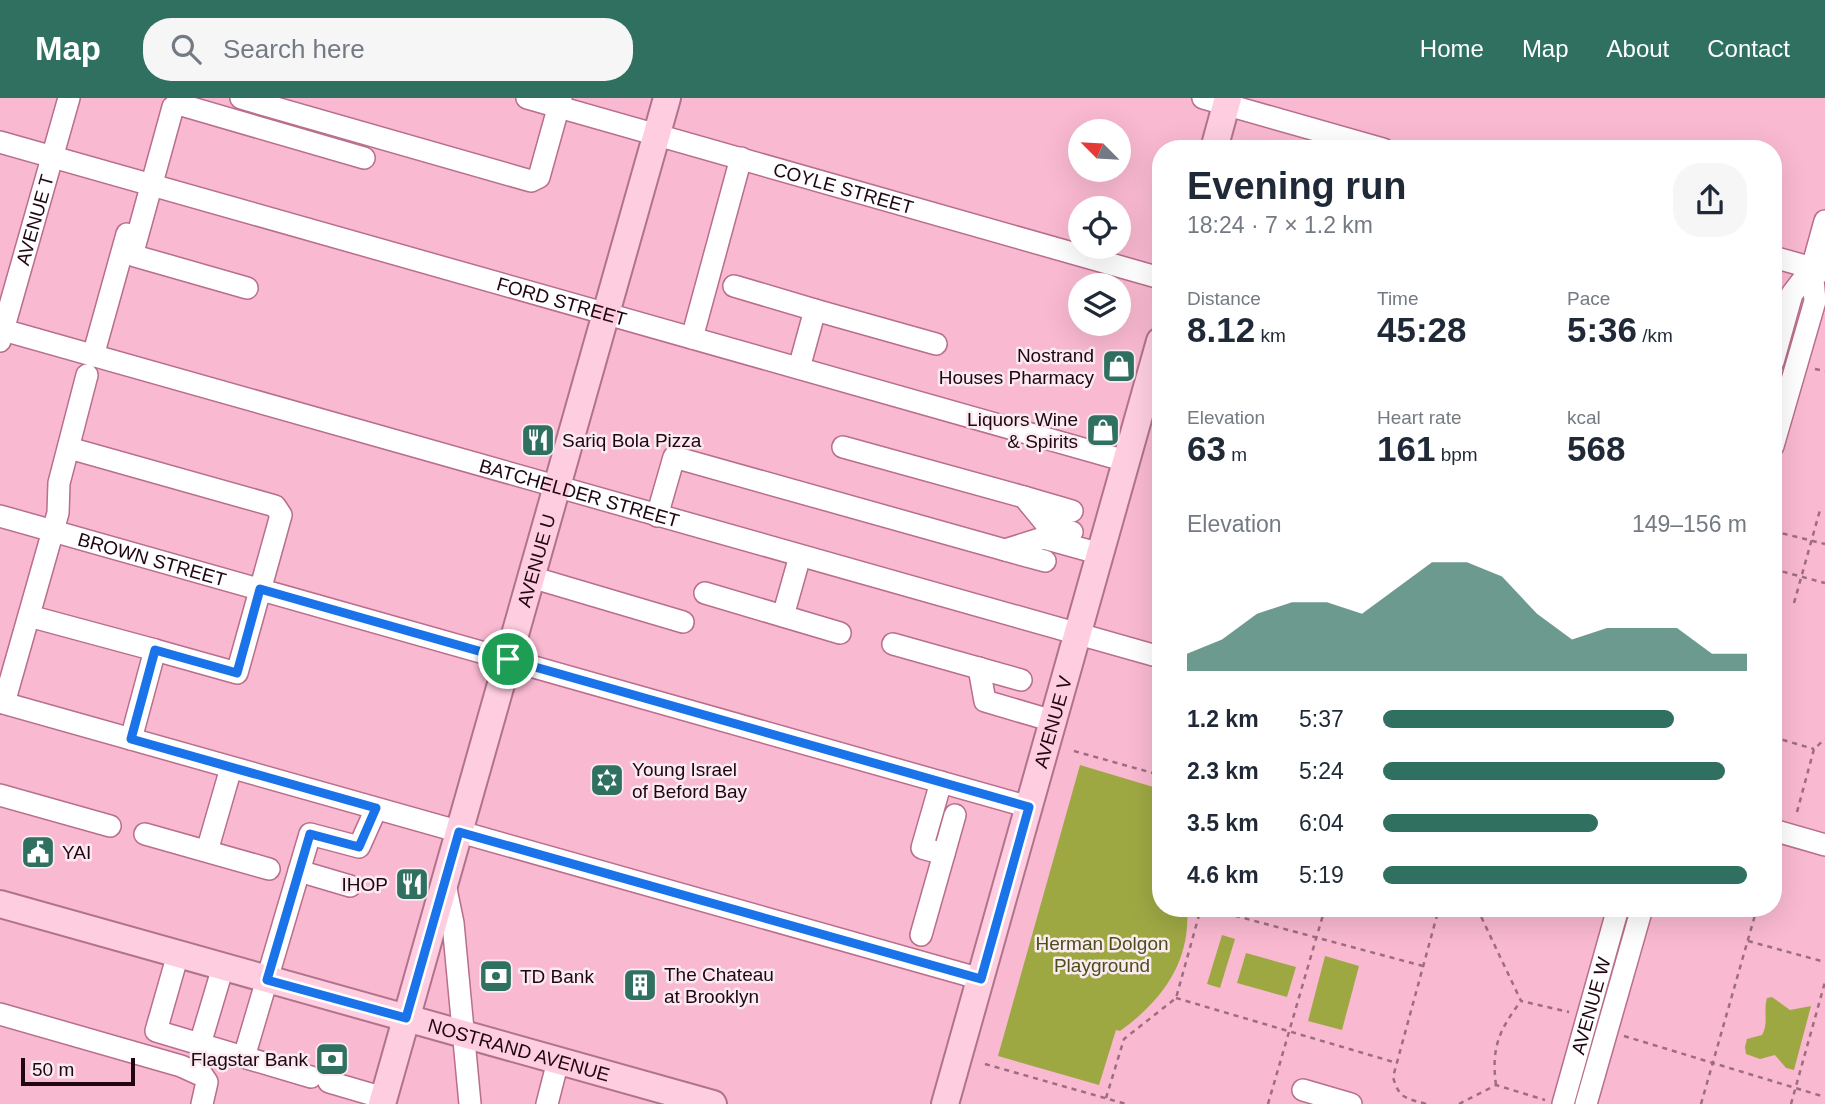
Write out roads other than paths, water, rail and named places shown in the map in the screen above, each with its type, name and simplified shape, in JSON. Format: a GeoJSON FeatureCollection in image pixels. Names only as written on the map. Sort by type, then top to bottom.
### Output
{"type":"FeatureCollection","features":[{"type":"Feature","properties":{"kind":"main road","name":"AVENUE U"},"geometry":{"type":"LineString","coordinates":[[383,1101],[667,98]]}},
{"type":"Feature","properties":{"kind":"main road"},"geometry":{"type":"LineString","coordinates":[[1215,140],[1219,100]]}},
{"type":"Feature","properties":{"kind":"main road","name":"AVENUE V"},"geometry":{"type":"LineString","coordinates":[[946,1104],[1152,369]]}},
{"type":"Feature","properties":{"kind":"main road","name":"NOSTRAND AVENUE"},"geometry":{"type":"LineString","coordinates":[[0,904],[713,1104]]}},
{"type":"Feature","properties":{"kind":"street","name":"AVENUE T"},"geometry":{"type":"LineString","coordinates":[[1,333],[69,98]]}},
{"type":"Feature","properties":{"kind":"street"},"geometry":{"type":"LineString","coordinates":[[168,98],[133,252],[135,256],[247,288]]}},
{"type":"Feature","properties":{"kind":"street"},"geometry":{"type":"LineString","coordinates":[[241,98],[531,181],[539,177],[560,102]]}},
{"type":"Feature","properties":{"kind":"street","name":"COYLE STREET"},"geometry":{"type":"LineString","coordinates":[[527,98],[560,102],[657,134],[1152,276]]}},
{"type":"Feature","properties":{"kind":"street"},"geometry":{"type":"LineString","coordinates":[[1219,100],[1353,140]]}},
{"type":"Feature","properties":{"kind":"street"},"geometry":{"type":"LineString","coordinates":[[364,158],[178,104],[173,107],[90,366],[60,483],[58,513],[2,703],[981,979]]}},
{"type":"Feature","properties":{"kind":"street","name":"FORD STREET"},"geometry":{"type":"LineString","coordinates":[[0,142],[1126,461]]}},
{"type":"Feature","properties":{"kind":"street"},"geometry":{"type":"LineString","coordinates":[[692,338],[741,158]]}},
{"type":"Feature","properties":{"kind":"street"},"geometry":{"type":"LineString","coordinates":[[1782,415],[1815,301],[1825,221]]}},
{"type":"Feature","properties":{"kind":"street"},"geometry":{"type":"LineString","coordinates":[[1782,260],[1819,270]]}},
{"type":"Feature","properties":{"kind":"street"},"geometry":{"type":"LineString","coordinates":[[1782,330],[1792,294],[1819,270]]}},
{"type":"Feature","properties":{"kind":"street"},"geometry":{"type":"LineString","coordinates":[[734,286],[936,344]]}},
{"type":"Feature","properties":{"kind":"street"},"geometry":{"type":"LineString","coordinates":[[799,368],[815,310]]}},
{"type":"Feature","properties":{"kind":"street","name":"BATCHELDER STREET"},"geometry":{"type":"LineString","coordinates":[[1,333],[90,366],[557,487],[1152,655]]}},
{"type":"Feature","properties":{"kind":"street"},"geometry":{"type":"LineString","coordinates":[[843,447],[1072,511]]}},
{"type":"Feature","properties":{"kind":"street"},"geometry":{"type":"LineString","coordinates":[[29,616],[237,673],[281,515],[275,506],[69,448]]}},
{"type":"Feature","properties":{"kind":"street"},"geometry":{"type":"LineString","coordinates":[[657,516],[674,457],[1045,561]]}},
{"type":"Feature","properties":{"kind":"street"},"geometry":{"type":"LineString","coordinates":[[1024,497],[1047,525],[1102,547]]}},
{"type":"Feature","properties":{"kind":"street","name":"BROWN STREET"},"geometry":{"type":"LineString","coordinates":[[0,516],[1029,807]]}},
{"type":"Feature","properties":{"kind":"street"},"geometry":{"type":"LineString","coordinates":[[1005,550],[1043,538],[1102,547]]}},
{"type":"Feature","properties":{"kind":"street"},"geometry":{"type":"LineString","coordinates":[[783,616],[800,556]]}},
{"type":"Feature","properties":{"kind":"street"},"geometry":{"type":"LineString","coordinates":[[531,577],[683,622]]}},
{"type":"Feature","properties":{"kind":"street"},"geometry":{"type":"LineString","coordinates":[[705,593],[841,633]]}},
{"type":"Feature","properties":{"kind":"street"},"geometry":{"type":"LineString","coordinates":[[893,644],[1021,680]]}},
{"type":"Feature","properties":{"kind":"street"},"geometry":{"type":"LineString","coordinates":[[131,739],[155,650]]}},
{"type":"Feature","properties":{"kind":"street"},"geometry":{"type":"LineString","coordinates":[[979,668],[985,702],[1054,721]]}},
{"type":"Feature","properties":{"kind":"street"},"geometry":{"type":"LineString","coordinates":[[207,851],[231,768]]}},
{"type":"Feature","properties":{"kind":"street"},"geometry":{"type":"LineString","coordinates":[[942,782],[922,848],[944,854]]}},
{"type":"Feature","properties":{"kind":"street"},"geometry":{"type":"LineString","coordinates":[[0,795],[110,826]]}},
{"type":"Feature","properties":{"kind":"street"},"geometry":{"type":"LineString","coordinates":[[244,1057],[310,834],[359,847],[376,808]]}},
{"type":"Feature","properties":{"kind":"street"},"geometry":{"type":"LineString","coordinates":[[921,935],[955,815]]}},
{"type":"Feature","properties":{"kind":"street"},"geometry":{"type":"LineString","coordinates":[[1782,833],[1825,845]]}},
{"type":"Feature","properties":{"kind":"street"},"geometry":{"type":"LineString","coordinates":[[145,834],[269,869]]}},
{"type":"Feature","properties":{"kind":"street"},"geometry":{"type":"LineString","coordinates":[[299,871],[349,886]]}},
{"type":"Feature","properties":{"kind":"street"},"geometry":{"type":"LineString","coordinates":[[444,883],[453,923],[470,1104]]}},
{"type":"Feature","properties":{"kind":"street","name":"AVENUE W"},"geometry":{"type":"LineString","coordinates":[[1554,1102],[1615,917]]}},
{"type":"Feature","properties":{"kind":"street","name":"AVENUE W"},"geometry":{"type":"LineString","coordinates":[[1586,1104],[1639,917]]}},
{"type":"Feature","properties":{"kind":"street"},"geometry":{"type":"LineString","coordinates":[[178,954],[156,1031],[383,1101]]}},
{"type":"Feature","properties":{"kind":"street"},"geometry":{"type":"LineString","coordinates":[[200,1044],[223,967]]}},
{"type":"Feature","properties":{"kind":"street"},"geometry":{"type":"LineString","coordinates":[[0,1014],[192,1071],[203,1076],[207,1082],[202,1104]]}},
{"type":"Feature","properties":{"kind":"street"},"geometry":{"type":"LineString","coordinates":[[547,1104],[558,1061]]}},
{"type":"Feature","properties":{"kind":"street"},"geometry":{"type":"LineString","coordinates":[[1303,1090],[1351,1104]]}},
{"type":"Feature","properties":{"kind":"place","name":"Nostrand Houses Pharmacy"},"geometry":{"type":"Point","coordinates":[1119,366]}},
{"type":"Feature","properties":{"kind":"place","name":"Liquors Wine & Spirits"},"geometry":{"type":"Point","coordinates":[1103,430]}},
{"type":"Feature","properties":{"kind":"place","name":"Sariq Bola Pizza"},"geometry":{"type":"Point","coordinates":[538,440]}},
{"type":"Feature","properties":{"kind":"place","name":"Young Israel of Beford Bay"},"geometry":{"type":"Point","coordinates":[607,780]}},
{"type":"Feature","properties":{"kind":"place","name":"YAI"},"geometry":{"type":"Point","coordinates":[38,852]}},
{"type":"Feature","properties":{"kind":"place","name":"IHOP"},"geometry":{"type":"Point","coordinates":[412,884]}},
{"type":"Feature","properties":{"kind":"place","name":"TD Bank"},"geometry":{"type":"Point","coordinates":[496,976]}},
{"type":"Feature","properties":{"kind":"place","name":"The Chateau at Brooklyn"},"geometry":{"type":"Point","coordinates":[640,985]}},
{"type":"Feature","properties":{"kind":"place","name":"Flagstar Bank"},"geometry":{"type":"Point","coordinates":[332,1059]}},
{"type":"Feature","properties":{"kind":"park label","name":"Herman Dolgon Playground"},"geometry":{"type":"Point","coordinates":[1102,954]}}]}
